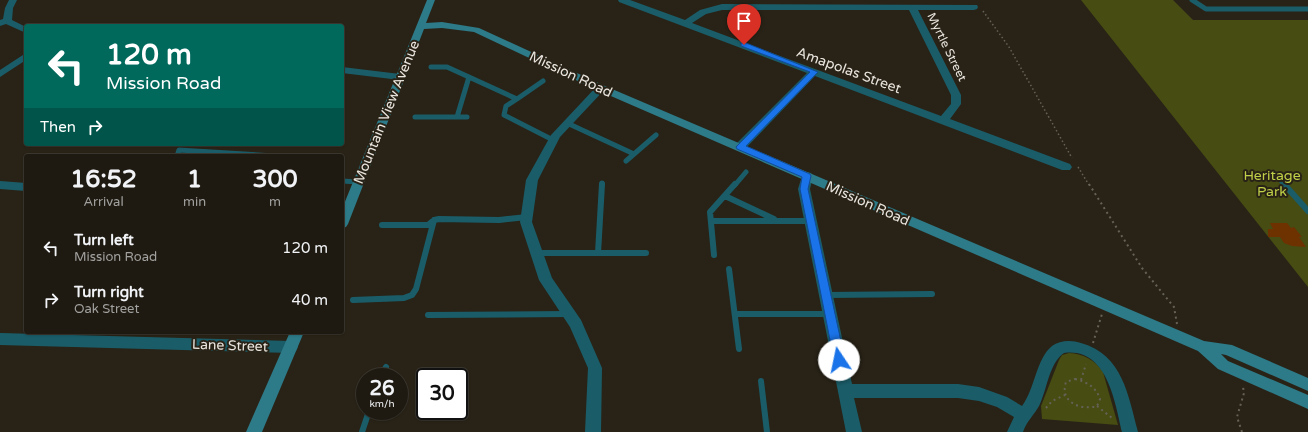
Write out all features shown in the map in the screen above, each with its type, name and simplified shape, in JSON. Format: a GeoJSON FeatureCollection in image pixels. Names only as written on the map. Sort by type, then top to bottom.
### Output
{"type":"FeatureCollection","features":[{"type":"Feature","properties":{"kind":"street"},"geometry":{"type":"LineString","coordinates":[[13,0],[3,22],[24,29]]}},
{"type":"Feature","properties":{"kind":"street","name":"Mountain View Avenue"},"geometry":{"type":"LineString","coordinates":[[344,215],[359,182],[431,0]]}},
{"type":"Feature","properties":{"kind":"street","name":"Amapolas Street"},"geometry":{"type":"LineString","coordinates":[[622,0],[944,120],[1070,163]]}},
{"type":"Feature","properties":{"kind":"street"},"geometry":{"type":"LineString","coordinates":[[687,23],[703,12],[722,7],[912,6],[978,8]]}},
{"type":"Feature","properties":{"kind":"street","name":"Myrtle Street"},"geometry":{"type":"LineString","coordinates":[[912,6],[956,94],[956,104],[944,120]]}},
{"type":"Feature","properties":{"kind":"street","name":"Mission Road"},"geometry":{"type":"LineString","coordinates":[[421,26],[442,25],[476,30],[601,88],[1203,347],[1223,365],[1308,402]]}},
{"type":"Feature","properties":{"kind":"street"},"geometry":{"type":"LineString","coordinates":[[0,74],[24,57]]}},
{"type":"Feature","properties":{"kind":"street"},"geometry":{"type":"LineString","coordinates":[[344,70],[400,77]]}},
{"type":"Feature","properties":{"kind":"street"},"geometry":{"type":"LineString","coordinates":[[740,147],[814,72]]}},
{"type":"Feature","properties":{"kind":"street"},"geometry":{"type":"LineString","coordinates":[[593,432],[595,368],[576,324],[546,280],[526,222],[532,180],[553,140],[567,123],[601,88]]}},
{"type":"Feature","properties":{"kind":"street"},"geometry":{"type":"LineString","coordinates":[[807,176],[804,189],[854,432]]}},
{"type":"Feature","properties":{"kind":"street"},"geometry":{"type":"LineString","coordinates":[[0,185],[24,187]]}},
{"type":"Feature","properties":{"kind":"street"},"geometry":{"type":"LineString","coordinates":[[254,432],[297,334]]}},
{"type":"Feature","properties":{"kind":"street","name":"Lane Street"},"geometry":{"type":"LineString","coordinates":[[0,339],[291,347]]}},
{"type":"Feature","properties":{"kind":"street"},"geometry":{"type":"LineString","coordinates":[[1015,432],[1028,409],[1052,356],[1057,350],[1068,346],[1091,351],[1099,356],[1109,368],[1116,384],[1130,432]]}},
{"type":"Feature","properties":{"kind":"street","name":"Mission Road"},"geometry":{"type":"LineString","coordinates":[[1203,347],[1227,349],[1308,384]]}},
{"type":"Feature","properties":{"kind":"street"},"geometry":{"type":"LineString","coordinates":[[846,391],[958,391],[979,394],[1028,409]]}},
{"type":"Feature","properties":{"kind":"lane"},"geometry":{"type":"LineString","coordinates":[[1192,0],[1206,9],[1308,9]]}},
{"type":"Feature","properties":{"kind":"lane"},"geometry":{"type":"LineString","coordinates":[[431,66],[447,66],[517,99]]}},
{"type":"Feature","properties":{"kind":"lane"},"geometry":{"type":"LineString","coordinates":[[457,117],[470,77]]}},
{"type":"Feature","properties":{"kind":"lane"},"geometry":{"type":"LineString","coordinates":[[543,81],[506,106],[504,115],[553,140]]}},
{"type":"Feature","properties":{"kind":"lane"},"geometry":{"type":"LineString","coordinates":[[415,117],[467,117]]}},
{"type":"Feature","properties":{"kind":"lane"},"geometry":{"type":"LineString","coordinates":[[567,123],[634,154]]}},
{"type":"Feature","properties":{"kind":"lane"},"geometry":{"type":"LineString","coordinates":[[626,161],[656,135]]}},
{"type":"Feature","properties":{"kind":"lane"},"geometry":{"type":"LineString","coordinates":[[178,154],[180,150],[223,154]]}},
{"type":"Feature","properties":{"kind":"lane"},"geometry":{"type":"LineString","coordinates":[[714,255],[710,212],[746,172]]}},
{"type":"Feature","properties":{"kind":"lane"},"geometry":{"type":"LineString","coordinates":[[1275,174],[1308,211]]}},
{"type":"Feature","properties":{"kind":"lane"},"geometry":{"type":"LineString","coordinates":[[344,181],[359,182]]}},
{"type":"Feature","properties":{"kind":"lane"},"geometry":{"type":"LineString","coordinates":[[598,253],[602,183]]}},
{"type":"Feature","properties":{"kind":"lane"},"geometry":{"type":"LineString","coordinates":[[725,196],[776,221]]}},
{"type":"Feature","properties":{"kind":"lane"},"geometry":{"type":"LineString","coordinates":[[382,225],[428,225],[434,220],[499,220],[527,217]]}},
{"type":"Feature","properties":{"kind":"lane"},"geometry":{"type":"LineString","coordinates":[[353,300],[404,298],[412,295],[416,289],[434,220]]}},
{"type":"Feature","properties":{"kind":"lane"},"geometry":{"type":"LineString","coordinates":[[711,220],[811,221]]}},
{"type":"Feature","properties":{"kind":"lane"},"geometry":{"type":"LineString","coordinates":[[536,252],[646,253]]}},
{"type":"Feature","properties":{"kind":"lane"},"geometry":{"type":"LineString","coordinates":[[729,269],[739,348]]}},
{"type":"Feature","properties":{"kind":"lane"},"geometry":{"type":"LineString","coordinates":[[826,295],[932,294]]}},
{"type":"Feature","properties":{"kind":"lane"},"geometry":{"type":"LineString","coordinates":[[428,315],[569,314]]}},
{"type":"Feature","properties":{"kind":"lane"},"geometry":{"type":"LineString","coordinates":[[735,314],[830,314]]}},
{"type":"Feature","properties":{"kind":"lane"},"geometry":{"type":"LineString","coordinates":[[761,381],[767,432]]}},
{"type":"Feature","properties":{"kind":"lane"},"geometry":{"type":"LineString","coordinates":[[362,432],[365,420]]}},
{"type":"Feature","properties":{"kind":"path"},"geometry":{"type":"LineString","coordinates":[[978,8],[1009,47],[1070,163]]}},
{"type":"Feature","properties":{"kind":"path"},"geometry":{"type":"LineString","coordinates":[[1078,167],[1142,268],[1174,307],[1180,337]]}},
{"type":"Feature","properties":{"kind":"path"},"geometry":{"type":"LineString","coordinates":[[1241,373],[1244,393],[1237,417],[1242,432]]}},
{"type":"Feature","properties":{"kind":"path"},"geometry":{"type":"LineString","coordinates":[[1075,379],[1081,380],[1092,385],[1096,389],[1100,403],[1093,408],[1087,409],[1074,404],[1065,395],[1064,390],[1066,382],[1075,379]]}},
{"type":"Feature","properties":{"kind":"path"},"geometry":{"type":"LineString","coordinates":[[1028,409],[1040,410],[1065,395]]}},
{"type":"Feature","properties":{"kind":"green space","name":"Heritage Park"},"geometry":{"type":"Polygon","coordinates":[[[1081,0],[1173,0],[1193,20],[1308,20],[1308,287],[1081,0]]]}},
{"type":"Feature","properties":{"kind":"green space"},"geometry":{"type":"Polygon","coordinates":[[[1069,353],[1089,358],[1103,372],[1118,425],[1042,419],[1041,406],[1059,360],[1062,355],[1069,353]]]}},
{"type":"Feature","properties":{"kind":"building"},"geometry":{"type":"Polygon","coordinates":[[[1270,223],[1287,223],[1291,228],[1294,227],[1302,237],[1299,237],[1306,247],[1292,246],[1284,243],[1280,237],[1268,237],[1268,229],[1273,229],[1270,223]]]}},
{"type":"Feature","properties":{"kind":"route"},"geometry":{"type":"LineString","coordinates":[[744,45],[814,72],[740,147],[807,176],[804,189],[839,360]]}}]}
